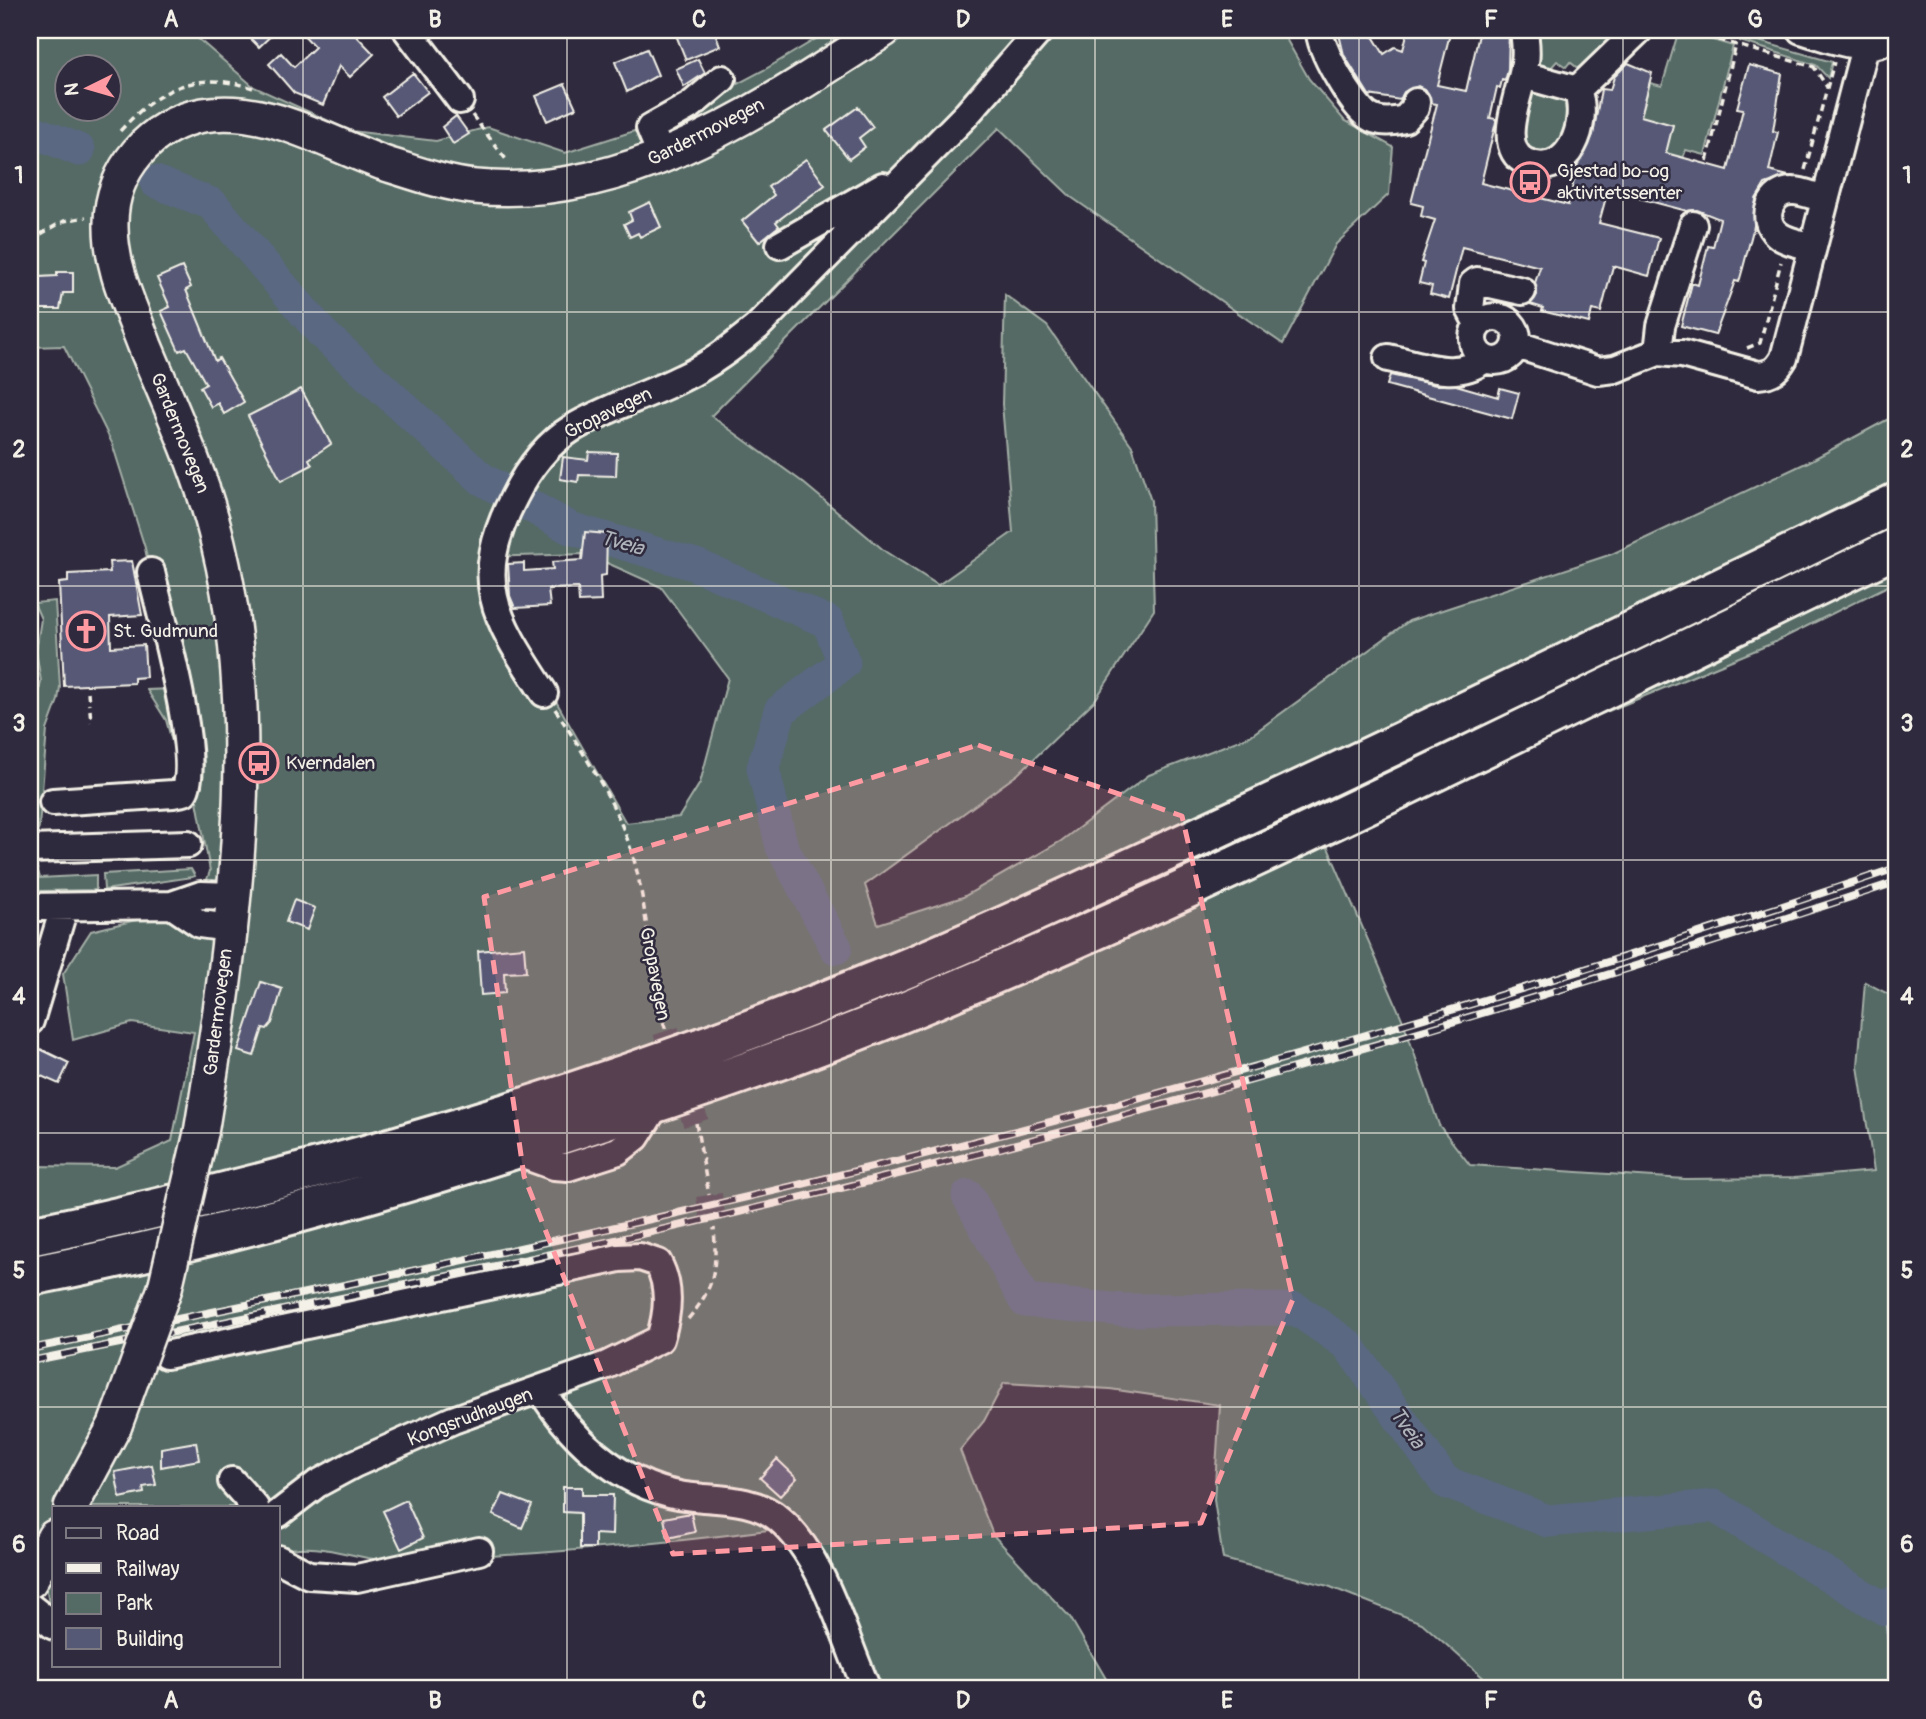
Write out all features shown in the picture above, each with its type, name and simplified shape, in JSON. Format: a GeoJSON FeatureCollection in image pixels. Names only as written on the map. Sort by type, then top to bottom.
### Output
{"type":"FeatureCollection","features":[{"type":"Feature","properties":{"kind":"highway"},"geometry":{"type":"LineString","coordinates":[[30,1236],[176,1205],[443,1131],[743,1032],[881,979],[1306,787],[1896,503]]}},
{"type":"Feature","properties":{"kind":"highway"},"geometry":{"type":"LineString","coordinates":[[30,1276],[169,1248],[512,1151],[821,1045],[1044,953],[1327,822],[1896,548]]}},
{"type":"Feature","properties":{"kind":"main road","name":"Gardermovegen"},"geometry":{"type":"LineString","coordinates":[[72,1506],[115,1425],[152,1332],[165,1288],[201,1133],[229,928],[240,734],[238,664],[230,598],[208,502],[116,266],[110,221],[114,196],[127,166],[149,139],[169,125],[216,113],[257,117],[284,124],[385,163],[473,187],[554,186],[594,180],[663,157],[707,136],[811,77],[884,30]]}},
{"type":"Feature","properties":{"kind":"main road"},"geometry":{"type":"LineString","coordinates":[[30,1581],[52,1541]]}},
{"type":"Feature","properties":{"kind":"street"},"geometry":{"type":"LineString","coordinates":[[407,30],[460,100]]}},
{"type":"Feature","properties":{"kind":"street","name":"Gropavegen"},"geometry":{"type":"LineString","coordinates":[[544,693],[498,615],[492,594],[492,552],[513,499],[545,449],[563,434],[685,377],[729,350],[781,304],[832,248],[901,182],[1040,30]]}},
{"type":"Feature","properties":{"kind":"street"},"geometry":{"type":"LineString","coordinates":[[1320,30],[1319,38],[1336,72],[1367,116],[1381,121],[1405,119],[1415,108],[1416,102]]}},
{"type":"Feature","properties":{"kind":"street"},"geometry":{"type":"LineString","coordinates":[[1524,30],[1523,75],[1509,132],[1516,156],[1527,163],[1550,164],[1563,160],[1571,151],[1581,112],[1577,90]]}},
{"type":"Feature","properties":{"kind":"street"},"geometry":{"type":"LineString","coordinates":[[1577,90],[1639,30]]}},
{"type":"Feature","properties":{"kind":"street"},"geometry":{"type":"LineString","coordinates":[[1801,30],[1865,47],[1884,43],[1896,34]]}},
{"type":"Feature","properties":{"kind":"street"},"geometry":{"type":"LineString","coordinates":[[1517,345],[1598,370],[1615,369],[1658,352],[1682,354],[1758,375],[1770,374],[1784,358],[1865,47]]}},
{"type":"Feature","properties":{"kind":"street"},"geometry":{"type":"LineString","coordinates":[[1523,75],[1577,90]]}},
{"type":"Feature","properties":{"kind":"street"},"geometry":{"type":"LineString","coordinates":[[663,157],[650,128],[691,105],[722,79]]}},
{"type":"Feature","properties":{"kind":"street"},"geometry":{"type":"LineString","coordinates":[[780,245],[888,184],[901,182]]}},
{"type":"Feature","properties":{"kind":"street"},"geometry":{"type":"LineString","coordinates":[[1813,247],[1787,239],[1774,231],[1768,217],[1769,209],[1777,196],[1793,191],[1825,199]]}},
{"type":"Feature","properties":{"kind":"street"},"geometry":{"type":"LineString","coordinates":[[1658,352],[1661,326],[1693,225]]}},
{"type":"Feature","properties":{"kind":"street"},"geometry":{"type":"LineString","coordinates":[[1478,324],[1470,309],[1473,284],[1477,281],[1522,291]]}},
{"type":"Feature","properties":{"kind":"street"},"geometry":{"type":"LineString","coordinates":[[1492,317],[1506,319],[1516,329],[1517,345],[1508,358],[1493,362],[1479,354],[1472,340],[1478,324],[1492,317]]}},
{"type":"Feature","properties":{"kind":"street"},"geometry":{"type":"LineString","coordinates":[[1388,358],[1456,372],[1470,370],[1485,359]]}},
{"type":"Feature","properties":{"kind":"street"},"geometry":{"type":"LineString","coordinates":[[53,802],[173,794],[184,792],[188,785],[190,767],[182,713],[151,572]]}},
{"type":"Feature","properties":{"kind":"street"},"geometry":{"type":"LineString","coordinates":[[30,849],[188,844]]}},
{"type":"Feature","properties":{"kind":"street"},"geometry":{"type":"LineString","coordinates":[[30,907],[172,905],[201,895],[232,896]]}},
{"type":"Feature","properties":{"kind":"street"},"geometry":{"type":"LineString","coordinates":[[172,905],[200,924],[229,928]]}},
{"type":"Feature","properties":{"kind":"street"},"geometry":{"type":"LineString","coordinates":[[30,1021],[64,908]]}},
{"type":"Feature","properties":{"kind":"street"},"geometry":{"type":"LineString","coordinates":[[166,1356],[629,1258],[658,1263],[667,1282],[666,1319],[660,1339],[541,1390]]}},
{"type":"Feature","properties":{"kind":"street","name":"Kongsrudhaugen"},"geometry":{"type":"LineString","coordinates":[[280,1512],[317,1484],[354,1464],[453,1420],[541,1390],[573,1436],[604,1461],[651,1486],[672,1503],[729,1499],[780,1520],[811,1559],[867,1689]]}},
{"type":"Feature","properties":{"kind":"street"},"geometry":{"type":"LineString","coordinates":[[232,1481],[254,1506]]}},
{"type":"Feature","properties":{"kind":"street"},"geometry":{"type":"LineString","coordinates":[[280,1560],[309,1575],[357,1578],[480,1551]]}},
{"type":"Feature","properties":{"kind":"street"},"geometry":{"type":"LineString","coordinates":[[30,1607],[52,1624]]}},
{"type":"Feature","properties":{"kind":"path"},"geometry":{"type":"LineString","coordinates":[[1684,30],[1814,67],[1827,87]]}},
{"type":"Feature","properties":{"kind":"path"},"geometry":{"type":"LineString","coordinates":[[1707,161],[1736,45]]}},
{"type":"Feature","properties":{"kind":"path"},"geometry":{"type":"LineString","coordinates":[[116,135],[150,102],[184,84],[223,82],[262,91]]}},
{"type":"Feature","properties":{"kind":"path"},"geometry":{"type":"LineString","coordinates":[[460,100],[512,168],[498,166]]}},
{"type":"Feature","properties":{"kind":"path"},"geometry":{"type":"LineString","coordinates":[[89,206],[89,226]]}},
{"type":"Feature","properties":{"kind":"path"},"geometry":{"type":"LineString","coordinates":[[30,240],[64,221],[88,217]]}},
{"type":"Feature","properties":{"kind":"path"},"geometry":{"type":"LineString","coordinates":[[88,692],[89,705]]}},
{"type":"Feature","properties":{"kind":"path","name":"Gropavegen"},"geometry":{"type":"LineString","coordinates":[[544,693],[588,760],[628,841],[637,869],[650,968],[666,1031]]}},
{"type":"Feature","properties":{"kind":"path"},"geometry":{"type":"LineString","coordinates":[[90,710],[91,722]]}},
{"type":"Feature","properties":{"kind":"path"},"geometry":{"type":"LineString","coordinates":[[696,1123],[709,1195]]}},
{"type":"Feature","properties":{"kind":"path"},"geometry":{"type":"LineString","coordinates":[[660,1339],[689,1319],[704,1300],[717,1264],[714,1228]]}},
{"type":"Feature","properties":{"kind":"highlighted area"},"geometry":{"type":"Polygon","coordinates":[[[978,745],[1182,816],[1293,1299],[1201,1523],[673,1554],[524,1176],[484,897],[978,745]]]}},
{"type":"Feature","properties":{"kind":"green space"},"geometry":{"type":"Polygon","coordinates":[[[30,30],[188,30],[254,87],[351,131],[436,141],[488,127],[565,153],[669,120],[764,70],[831,30],[1112,30],[1174,38],[1184,30],[1281,30],[1309,79],[1344,120],[1393,147],[1389,194],[1336,244],[1283,344],[1071,197],[999,128],[711,416],[801,481],[886,552],[938,585],[1013,532],[1002,404],[1005,295],[1047,326],[1132,446],[1151,501],[1154,610],[1095,700],[1018,774],[865,885],[878,924],[963,897],[1061,841],[1149,775],[1250,736],[1409,621],[1612,554],[1808,462],[1896,415],[1896,582],[1773,643],[1577,724],[1326,843],[1403,1021],[1439,1125],[1470,1165],[1685,1179],[1794,1178],[1874,1171],[1858,1066],[1865,982],[1896,998],[1896,1689],[1632,1689],[1621,1685],[1614,1689],[1496,1689],[1422,1623],[1328,1586],[1223,1559],[1214,1500],[1220,1405],[1110,1389],[1004,1383],[984,1421],[960,1450],[993,1535],[1070,1617],[1112,1689],[890,1689],[876,1679],[783,1528],[593,1549],[387,1561],[326,1549],[295,1548],[280,1552],[280,1506],[52,1506],[52,1604],[49,1603],[39,1544],[30,1559],[30,1544],[36,1533],[30,1524],[30,1166],[115,1167],[172,1141],[194,1032],[132,1023],[73,1040],[63,974],[91,931],[198,905],[210,871],[190,763],[181,774],[166,720],[147,690],[172,689],[145,548],[112,443],[64,346],[30,347],[30,30]],[[587,554],[487,557],[492,604],[553,696],[626,823],[679,817],[700,783],[728,678],[661,587],[587,554]]]}},
{"type":"Feature","properties":{"kind":"green space"},"geometry":{"type":"Polygon","coordinates":[[[1531,30],[1631,30],[1581,71],[1570,62],[1566,67],[1557,61],[1548,71],[1536,64],[1531,30]]]}},
{"type":"Feature","properties":{"kind":"green space"},"geometry":{"type":"Polygon","coordinates":[[[1679,30],[1733,46],[1705,155],[1686,150],[1683,158],[1632,149],[1650,83],[1662,86],[1679,30]]]}},
{"type":"Feature","properties":{"kind":"green space"},"geometry":{"type":"Polygon","coordinates":[[[1741,36],[1832,62],[1828,78],[1816,65],[1740,41],[1741,36]]]}},
{"type":"Feature","properties":{"kind":"green space"},"geometry":{"type":"Polygon","coordinates":[[[1536,88],[1571,101],[1562,147],[1540,155],[1525,147],[1522,122],[1525,100],[1536,88]]]}},
{"type":"Feature","properties":{"kind":"green space"},"geometry":{"type":"Polygon","coordinates":[[[55,601],[60,687],[47,730],[39,827],[36,835],[30,839],[35,715],[41,681],[36,651],[41,619],[34,603],[55,601]]]}},
{"type":"Feature","properties":{"kind":"green space"},"geometry":{"type":"Polygon","coordinates":[[[30,861],[36,864],[40,878],[96,875],[96,890],[37,891],[30,885],[30,861]]]}},
{"type":"Feature","properties":{"kind":"green space"},"geometry":{"type":"Polygon","coordinates":[[[191,869],[195,876],[104,890],[103,874],[191,869]]]}},
{"type":"Feature","properties":{"kind":"building"},"geometry":{"type":"Polygon","coordinates":[[[242,30],[277,30],[259,47],[242,30]]]}},
{"type":"Feature","properties":{"kind":"building"},"geometry":{"type":"Polygon","coordinates":[[[299,30],[351,30],[374,54],[350,77],[339,66],[323,105],[294,93],[269,64],[281,53],[294,67],[315,47],[299,30]]]}},
{"type":"Feature","properties":{"kind":"building"},"geometry":{"type":"Polygon","coordinates":[[[689,30],[714,30],[720,46],[686,60],[676,35],[689,30]]]}},
{"type":"Feature","properties":{"kind":"building"},"geometry":{"type":"Polygon","coordinates":[[[1338,30],[1369,30],[1384,54],[1395,47],[1403,50],[1408,30],[1451,30],[1437,85],[1466,91],[1480,30],[1509,30],[1508,70],[1505,81],[1502,80],[1500,88],[1497,87],[1490,118],[1496,119],[1496,122],[1481,183],[1568,205],[1578,164],[1593,135],[1601,89],[1610,90],[1614,77],[1628,63],[1652,73],[1641,116],[1673,125],[1666,153],[1728,170],[1743,109],[1737,108],[1749,65],[1782,74],[1773,131],[1778,132],[1769,171],[1788,176],[1765,184],[1756,199],[1754,226],[1739,282],[1735,281],[1715,335],[1681,326],[1692,283],[1698,285],[1708,246],[1713,247],[1720,219],[1697,210],[1687,211],[1608,190],[1599,223],[1659,238],[1649,276],[1613,266],[1601,312],[1592,310],[1589,323],[1542,311],[1543,308],[1530,304],[1537,295],[1535,283],[1540,267],[1462,247],[1449,299],[1430,294],[1432,286],[1419,283],[1424,263],[1421,262],[1435,220],[1421,216],[1423,206],[1411,203],[1437,104],[1431,103],[1426,90],[1418,86],[1404,92],[1400,100],[1369,95],[1344,55],[1338,30]]]}},
{"type":"Feature","properties":{"kind":"building"},"geometry":{"type":"Polygon","coordinates":[[[647,49],[658,75],[627,92],[615,62],[647,49]]]}},
{"type":"Feature","properties":{"kind":"building"},"geometry":{"type":"Polygon","coordinates":[[[698,59],[705,73],[684,87],[676,69],[698,59]]]}},
{"type":"Feature","properties":{"kind":"building"},"geometry":{"type":"Polygon","coordinates":[[[413,73],[428,92],[396,116],[382,97],[413,73]]]}},
{"type":"Feature","properties":{"kind":"building"},"geometry":{"type":"Polygon","coordinates":[[[565,84],[576,108],[547,121],[536,96],[565,84]]]}},
{"type":"Feature","properties":{"kind":"building"},"geometry":{"type":"Polygon","coordinates":[[[858,107],[873,127],[859,138],[865,147],[849,159],[826,130],[858,107]]]}},
{"type":"Feature","properties":{"kind":"building"},"geometry":{"type":"Polygon","coordinates":[[[456,116],[469,134],[453,144],[442,127],[456,116]]]}},
{"type":"Feature","properties":{"kind":"building"},"geometry":{"type":"Polygon","coordinates":[[[806,159],[825,185],[776,222],[779,226],[759,242],[742,221],[774,195],[768,187],[806,159]]]}},
{"type":"Feature","properties":{"kind":"building"},"geometry":{"type":"Polygon","coordinates":[[[650,202],[661,227],[640,237],[638,233],[630,237],[624,224],[632,220],[629,212],[650,202]]]}},
{"type":"Feature","properties":{"kind":"building"},"geometry":{"type":"Polygon","coordinates":[[[182,267],[191,287],[186,290],[215,361],[219,358],[244,402],[224,414],[218,403],[211,407],[200,387],[206,384],[186,348],[179,351],[161,311],[170,307],[157,278],[182,267]]]}},
{"type":"Feature","properties":{"kind":"building"},"geometry":{"type":"Polygon","coordinates":[[[57,272],[73,272],[73,293],[63,293],[60,309],[39,309],[39,277],[57,276],[57,272]]]}},
{"type":"Feature","properties":{"kind":"building"},"geometry":{"type":"Polygon","coordinates":[[[1390,375],[1436,385],[1456,385],[1498,397],[1500,388],[1519,393],[1512,419],[1387,385],[1390,375]]]}},
{"type":"Feature","properties":{"kind":"building"},"geometry":{"type":"Polygon","coordinates":[[[301,389],[331,444],[309,459],[312,465],[281,481],[248,416],[301,389]]]}},
{"type":"Feature","properties":{"kind":"building"},"geometry":{"type":"Polygon","coordinates":[[[589,452],[617,453],[616,476],[579,475],[578,482],[560,479],[563,457],[588,460],[589,452]]]}},
{"type":"Feature","properties":{"kind":"building"},"geometry":{"type":"Polygon","coordinates":[[[585,532],[607,534],[606,575],[600,576],[601,601],[579,602],[578,588],[548,589],[550,606],[515,608],[510,596],[508,564],[524,563],[524,571],[553,569],[552,562],[582,560],[585,532]]]}},
{"type":"Feature","properties":{"kind":"building","name":"St. Gudmund"},"geometry":{"type":"Polygon","coordinates":[[[132,561],[142,615],[110,617],[111,647],[144,645],[146,677],[134,678],[134,683],[64,686],[59,583],[68,582],[68,574],[110,572],[109,562],[132,561]]]}},
{"type":"Feature","properties":{"kind":"building"},"geometry":{"type":"Polygon","coordinates":[[[294,900],[315,908],[307,930],[286,922],[294,900]]]}},
{"type":"Feature","properties":{"kind":"building"},"geometry":{"type":"Polygon","coordinates":[[[524,947],[526,972],[504,973],[505,993],[481,995],[478,951],[524,947]]]}},
{"type":"Feature","properties":{"kind":"building"},"geometry":{"type":"Polygon","coordinates":[[[261,982],[282,989],[272,1023],[267,1029],[263,1028],[254,1056],[238,1051],[261,982]]]}},
{"type":"Feature","properties":{"kind":"building"},"geometry":{"type":"Polygon","coordinates":[[[30,1044],[69,1063],[59,1084],[30,1071],[30,1044]]]}},
{"type":"Feature","properties":{"kind":"building"},"geometry":{"type":"Polygon","coordinates":[[[196,1442],[199,1460],[161,1467],[161,1448],[196,1442]]]}},
{"type":"Feature","properties":{"kind":"building"},"geometry":{"type":"Polygon","coordinates":[[[777,1459],[797,1478],[780,1496],[760,1478],[777,1459]]]}},
{"type":"Feature","properties":{"kind":"building"},"geometry":{"type":"Polygon","coordinates":[[[152,1465],[156,1485],[143,1487],[144,1493],[120,1498],[115,1472],[152,1465]]]}},
{"type":"Feature","properties":{"kind":"building"},"geometry":{"type":"Polygon","coordinates":[[[563,1487],[582,1487],[582,1495],[613,1495],[612,1535],[595,1534],[595,1548],[580,1548],[580,1513],[563,1512],[563,1487]]]}},
{"type":"Feature","properties":{"kind":"building"},"geometry":{"type":"Polygon","coordinates":[[[503,1494],[532,1505],[522,1528],[493,1515],[503,1494]]]}},
{"type":"Feature","properties":{"kind":"building"},"geometry":{"type":"Polygon","coordinates":[[[406,1500],[423,1538],[401,1549],[383,1511],[406,1500]]]}},
{"type":"Feature","properties":{"kind":"building"},"geometry":{"type":"Polygon","coordinates":[[[691,1513],[695,1532],[668,1538],[664,1518],[691,1513]]]}},
{"type":"Feature","properties":{"kind":"waterway","name":"Tveia"},"geometry":{"type":"LineString","coordinates":[[30,130],[79,150]]}},
{"type":"Feature","properties":{"kind":"waterway","name":"Tveia"},"geometry":{"type":"LineString","coordinates":[[156,182],[212,204],[323,334],[482,479],[570,528],[696,565],[828,622],[844,663],[780,711],[763,768],[782,847],[836,948]]}},
{"type":"Feature","properties":{"kind":"waterway","name":"Tveia"},"geometry":{"type":"LineString","coordinates":[[968,1196],[1025,1301],[1123,1310],[1296,1309],[1348,1345],[1445,1482],[1548,1521],[1714,1506],[1885,1609],[1896,1601]]}},
{"type":"Feature","properties":{"kind":"waterway"},"geometry":{"type":"LineString","coordinates":[[1885,1609],[1896,1689]]}},
{"type":"Feature","properties":{"kind":"tunnel"},"geometry":{"type":"LineString","coordinates":[[666,1031],[696,1123]]}},
{"type":"Feature","properties":{"kind":"tunnel"},"geometry":{"type":"LineString","coordinates":[[709,1195],[714,1228]]}},
{"type":"Feature","properties":{"kind":"railway"},"geometry":{"type":"LineString","coordinates":[[30,1349],[606,1229],[798,1185],[1075,1116],[1488,999],[1896,868]]}},
{"type":"Feature","properties":{"kind":"railway"},"geometry":{"type":"LineString","coordinates":[[30,1361],[611,1241],[958,1159],[1430,1029],[1896,882]]}},
{"type":"Feature","properties":{"kind":"place","name":"Gjestad bo-og aktivitetssenter"},"geometry":{"type":"Point","coordinates":[1530,182]}},
{"type":"Feature","properties":{"kind":"place","name":"St. Gudmund"},"geometry":{"type":"Point","coordinates":[86,631]}},
{"type":"Feature","properties":{"kind":"place","name":"Kverndalen"},"geometry":{"type":"Point","coordinates":[259,763]}}]}
